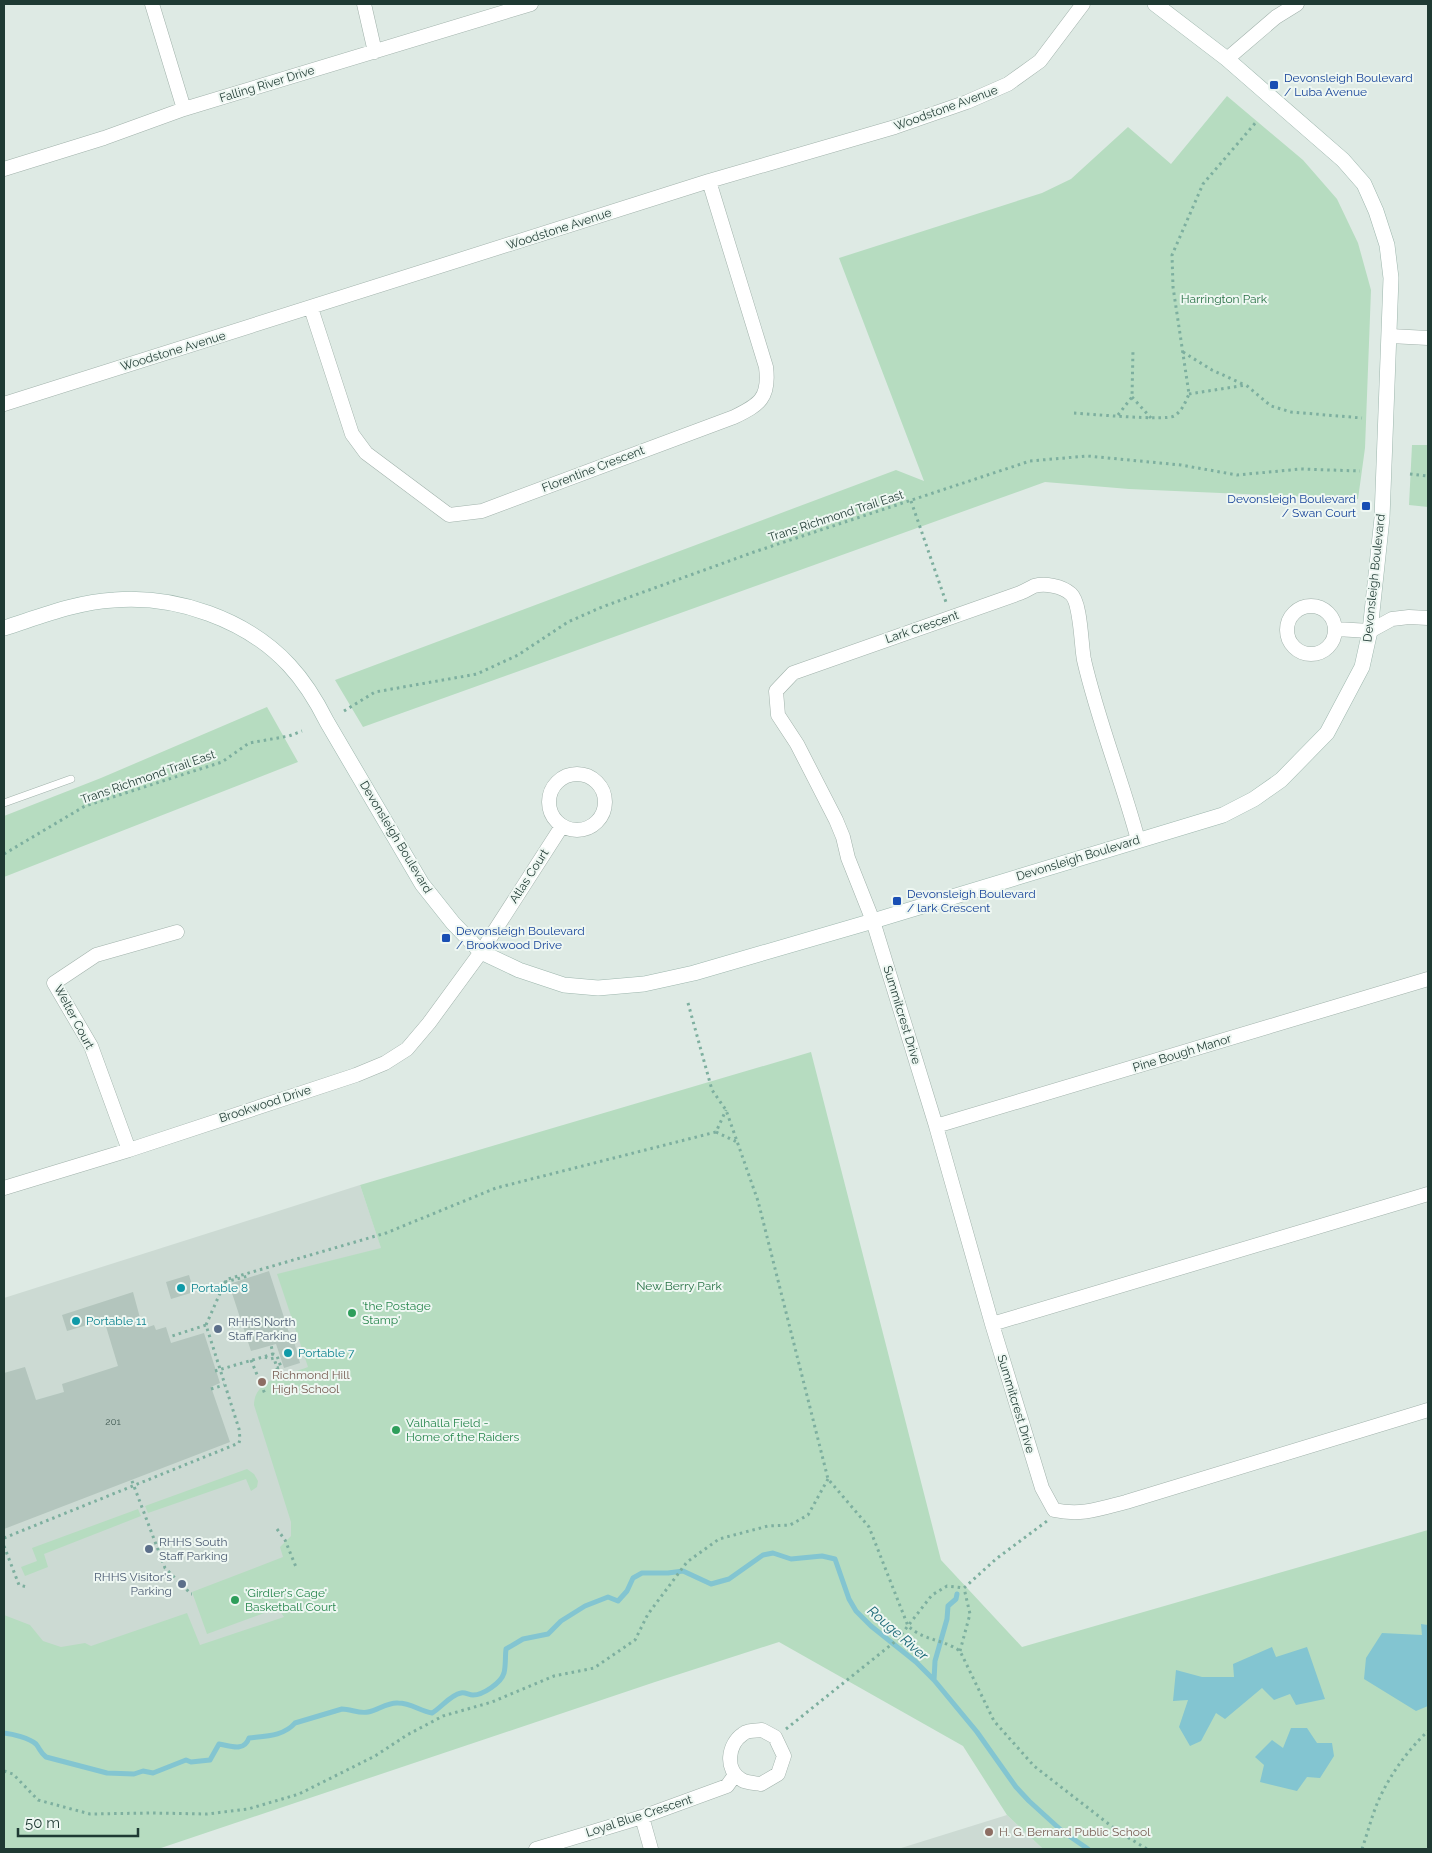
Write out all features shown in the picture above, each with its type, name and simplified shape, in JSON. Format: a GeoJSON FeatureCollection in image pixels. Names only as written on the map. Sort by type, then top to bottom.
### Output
{"type":"FeatureCollection","features":[{"type":"Feature","properties":{"kind":"street"},"geometry":{"type":"LineString","coordinates":[[152,4],[184,109]]}},
{"type":"Feature","properties":{"kind":"street"},"geometry":{"type":"LineString","coordinates":[[364,4],[375,52]]}},
{"type":"Feature","properties":{"kind":"street","name":"Falling River Drive"},"geometry":{"type":"LineString","coordinates":[[4,169],[104,138],[184,109],[531,4]]}},
{"type":"Feature","properties":{"kind":"street","name":"Woodstone Avenue"},"geometry":{"type":"LineString","coordinates":[[4,404],[709,181],[895,127],[967,102],[1008,84],[1040,61],[1083,4]]}},
{"type":"Feature","properties":{"kind":"street","name":"Devonsleigh Boulevard"},"geometry":{"type":"LineString","coordinates":[[4,628],[65,608],[113,600],[157,601],[192,608],[228,621],[259,638],[290,665],[318,704],[326,722],[422,884],[453,923],[481,952],[519,970],[564,985],[598,988],[644,984],[694,973],[1222,815],[1254,799],[1281,780],[1327,733],[1362,667],[1370,631],[1382,518],[1390,336],[1391,278],[1387,245],[1376,211],[1364,184],[1343,160],[1227,59],[1155,4]]}},
{"type":"Feature","properties":{"kind":"street"},"geometry":{"type":"LineString","coordinates":[[1227,59],[1276,17],[1297,4]]}},
{"type":"Feature","properties":{"kind":"street","name":"Florentine Crescent"},"geometry":{"type":"LineString","coordinates":[[311,308],[352,434],[366,453],[448,515],[482,511],[734,417],[753,408],[763,398],[768,382],[766,367],[709,181]]}},
{"type":"Feature","properties":{"kind":"street"},"geometry":{"type":"LineString","coordinates":[[1390,336],[1428,338]]}},
{"type":"Feature","properties":{"kind":"street","name":"Lark Crescent"},"geometry":{"type":"LineString","coordinates":[[873,921],[848,858],[843,837],[836,820],[797,744],[778,715],[776,692],[793,672],[1020,593],[1035,586],[1057,586],[1071,594],[1076,601],[1082,649],[1093,695],[1138,840]]}},
{"type":"Feature","properties":{"kind":"street"},"geometry":{"type":"LineString","coordinates":[[1336,628],[1370,631],[1392,619],[1409,617],[1428,618]]}},
{"type":"Feature","properties":{"kind":"street"},"geometry":{"type":"LineString","coordinates":[[577,774],[588,776],[598,782],[604,792],[606,802],[604,813],[598,822],[588,828],[577,830],[562,826],[551,813],[549,802],[551,792],[557,782],[567,776],[577,774]]}},
{"type":"Feature","properties":{"kind":"street","name":"Atlas Court"},"geometry":{"type":"LineString","coordinates":[[481,952],[562,826]]}},
{"type":"Feature","properties":{"kind":"street","name":"Summitcrest Drive"},"geometry":{"type":"LineString","coordinates":[[873,921],[936,1126],[992,1324],[1042,1488],[1054,1510],[1060,1512]]}},
{"type":"Feature","properties":{"kind":"street","name":"Welter Court"},"geometry":{"type":"LineString","coordinates":[[129,1150],[90,1046],[54,983],[96,955],[177,932]]}},
{"type":"Feature","properties":{"kind":"street","name":"Brookwood Drive"},"geometry":{"type":"LineString","coordinates":[[4,1188],[129,1150],[348,1078],[385,1063],[407,1049],[429,1023],[481,952]]}},
{"type":"Feature","properties":{"kind":"street","name":"Pine Bough Manor"},"geometry":{"type":"LineString","coordinates":[[936,1126],[1428,979]]}},
{"type":"Feature","properties":{"kind":"street"},"geometry":{"type":"LineString","coordinates":[[992,1324],[1428,1194]]}},
{"type":"Feature","properties":{"kind":"street"},"geometry":{"type":"LineString","coordinates":[[1060,1512],[1082,1513],[1126,1502],[1428,1410]]}},
{"type":"Feature","properties":{"kind":"street"},"geometry":{"type":"LineString","coordinates":[[762,1730],[775,1737],[784,1756],[778,1774],[761,1784],[742,1781],[735,1775],[730,1764],[731,1746],[744,1732],[762,1730]]}},
{"type":"Feature","properties":{"kind":"street","name":"Loyal Blue Crescent"},"geometry":{"type":"LineString","coordinates":[[536,1849],[642,1817],[727,1786],[735,1775]]}},
{"type":"Feature","properties":{"kind":"street"},"geometry":{"type":"LineString","coordinates":[[642,1817],[651,1849]]}},
{"type":"Feature","properties":{"kind":"lane"},"geometry":{"type":"LineString","coordinates":[[4,803],[72,779]]}},
{"type":"Feature","properties":{"kind":"path"},"geometry":{"type":"LineString","coordinates":[[1074,413],[1151,418],[1172,417],[1183,408],[1189,394],[1173,287],[1172,256],[1203,184],[1257,121]]}},
{"type":"Feature","properties":{"kind":"path"},"geometry":{"type":"LineString","coordinates":[[1118,415],[1132,397],[1132,350]]}},
{"type":"Feature","properties":{"kind":"path"},"geometry":{"type":"LineString","coordinates":[[1183,352],[1212,370],[1246,385],[1271,406],[1291,412],[1362,418]]}},
{"type":"Feature","properties":{"kind":"path"},"geometry":{"type":"LineString","coordinates":[[1189,394],[1246,385]]}},
{"type":"Feature","properties":{"kind":"path"},"geometry":{"type":"LineString","coordinates":[[1132,397],[1151,418]]}},
{"type":"Feature","properties":{"kind":"path","name":"Trans Richmond Trail East"},"geometry":{"type":"LineString","coordinates":[[344,711],[374,692],[477,674],[518,655],[568,622],[602,608],[754,552],[1030,461],[1087,456],[1181,465],[1237,475],[1301,469],[1360,471]]}},
{"type":"Feature","properties":{"kind":"path"},"geometry":{"type":"LineString","coordinates":[[1410,474],[1428,476]]}},
{"type":"Feature","properties":{"kind":"path"},"geometry":{"type":"LineString","coordinates":[[911,501],[951,617]]}},
{"type":"Feature","properties":{"kind":"path","name":"Trans Richmond Trail East"},"geometry":{"type":"LineString","coordinates":[[4,854],[85,806],[222,762],[249,743],[289,736],[302,731]]}},
{"type":"Feature","properties":{"kind":"path"},"geometry":{"type":"LineString","coordinates":[[688,1003],[712,1090],[726,1110],[758,1201],[828,1480],[869,1527],[908,1626],[917,1634],[950,1644],[960,1651],[994,1721],[1034,1766],[1119,1832],[1147,1849]]}},
{"type":"Feature","properties":{"kind":"path"},"geometry":{"type":"LineString","coordinates":[[716,1132],[726,1110]]}},
{"type":"Feature","properties":{"kind":"path"},"geometry":{"type":"LineString","coordinates":[[4,1538],[239,1443],[239,1429],[206,1325],[228,1279],[248,1275],[386,1233],[496,1188],[716,1132],[737,1142]]}},
{"type":"Feature","properties":{"kind":"path"},"geometry":{"type":"LineString","coordinates":[[169,1337],[206,1325]]}},
{"type":"Feature","properties":{"kind":"path"},"geometry":{"type":"LineString","coordinates":[[263,1357],[274,1358],[277,1368],[281,1367],[277,1356],[273,1354],[271,1345]]}},
{"type":"Feature","properties":{"kind":"path"},"geometry":{"type":"LineString","coordinates":[[215,1371],[273,1354]]}},
{"type":"Feature","properties":{"kind":"path"},"geometry":{"type":"LineString","coordinates":[[251,1360],[264,1394]]}},
{"type":"Feature","properties":{"kind":"path"},"geometry":{"type":"LineString","coordinates":[[211,1389],[224,1385]]}},
{"type":"Feature","properties":{"kind":"path"},"geometry":{"type":"LineString","coordinates":[[4,1771],[13,1774],[38,1800],[90,1814],[206,1814],[248,1809],[299,1794],[334,1778],[443,1716],[492,1702],[554,1676],[594,1668],[635,1640],[648,1614],[687,1562],[719,1539],[768,1526],[790,1524],[808,1516],[828,1480]]}},
{"type":"Feature","properties":{"kind":"path"},"geometry":{"type":"LineString","coordinates":[[132,1481],[165,1568],[192,1594]]}},
{"type":"Feature","properties":{"kind":"path"},"geometry":{"type":"LineString","coordinates":[[775,1737],[897,1640],[932,1595],[947,1586],[964,1588],[996,1559],[1060,1512]]}},
{"type":"Feature","properties":{"kind":"path"},"geometry":{"type":"LineString","coordinates":[[277,1529],[285,1540],[296,1567]]}},
{"type":"Feature","properties":{"kind":"path"},"geometry":{"type":"LineString","coordinates":[[4,1546],[19,1585],[27,1587]]}},
{"type":"Feature","properties":{"kind":"path"},"geometry":{"type":"LineString","coordinates":[[960,1651],[970,1614],[964,1588]]}},
{"type":"Feature","properties":{"kind":"path"},"geometry":{"type":"LineString","coordinates":[[1362,1849],[1379,1798],[1411,1748],[1428,1731]]}},
{"type":"Feature","properties":{"kind":"shaded area","name":"Richmond Hill High School"},"geometry":{"type":"Polygon","coordinates":[[[360,1185],[384,1256],[303,1640],[59,1655],[4,1625],[4,1298],[360,1185]]]}},
{"type":"Feature","properties":{"kind":"shaded area","name":"H. G. Bernard Public School"},"geometry":{"type":"Polygon","coordinates":[[[1007,1815],[1043,1849],[898,1849],[1007,1815]]]}},
{"type":"Feature","properties":{"kind":"green space","name":"Harrington Park"},"geometry":{"type":"Polygon","coordinates":[[[1227,96],[1303,160],[1337,199],[1358,243],[1371,290],[1365,448],[1358,499],[1129,489],[1045,482],[363,727],[335,680],[896,470],[924,481],[839,258],[1042,193],[1071,179],[1128,127],[1171,164],[1227,96]]]}},
{"type":"Feature","properties":{"kind":"green space"},"geometry":{"type":"Polygon","coordinates":[[[1412,445],[1428,445],[1428,507],[1409,505],[1412,445]]]}},
{"type":"Feature","properties":{"kind":"green space"},"geometry":{"type":"Polygon","coordinates":[[[267,707],[298,762],[4,877],[4,816],[101,778],[267,707]]]}},
{"type":"Feature","properties":{"kind":"green space","name":"New Berry Park"},"geometry":{"type":"Polygon","coordinates":[[[811,1052],[941,1560],[1022,1647],[1428,1530],[1428,1849],[1043,1849],[1007,1815],[963,1746],[779,1642],[158,1849],[4,1849],[4,1615],[30,1625],[43,1641],[61,1647],[85,1643],[91,1646],[187,1613],[200,1645],[284,1617],[278,1608],[207,1634],[192,1592],[283,1557],[280,1547],[291,1536],[291,1522],[254,1405],[255,1396],[260,1389],[274,1379],[308,1367],[277,1274],[381,1248],[360,1185],[811,1052]]]}},
{"type":"Feature","properties":{"kind":"green space"},"geometry":{"type":"Polygon","coordinates":[[[247,1469],[254,1474],[258,1481],[257,1487],[251,1491],[246,1479],[148,1513],[145,1506],[247,1469]]]}},
{"type":"Feature","properties":{"kind":"green space"},"geometry":{"type":"Polygon","coordinates":[[[138,1509],[141,1516],[44,1554],[48,1567],[25,1576],[21,1567],[37,1561],[32,1548],[138,1509]]]}},
{"type":"Feature","properties":{"kind":"water"},"geometry":{"type":"Polygon","coordinates":[[[1421,1624],[1428,1625],[1428,1706],[1416,1711],[1364,1679],[1366,1658],[1382,1633],[1422,1635],[1421,1624]]]}},
{"type":"Feature","properties":{"kind":"water"},"geometry":{"type":"Polygon","coordinates":[[[1272,1647],[1276,1657],[1307,1647],[1325,1699],[1296,1705],[1290,1694],[1274,1700],[1262,1688],[1225,1719],[1216,1713],[1201,1741],[1190,1746],[1179,1727],[1188,1700],[1173,1701],[1176,1670],[1202,1677],[1234,1677],[1233,1664],[1272,1647]]]}},
{"type":"Feature","properties":{"kind":"water"},"geometry":{"type":"Polygon","coordinates":[[[1291,1728],[1307,1728],[1317,1743],[1332,1743],[1334,1756],[1320,1778],[1307,1777],[1297,1791],[1260,1782],[1264,1765],[1255,1757],[1272,1740],[1283,1748],[1291,1728]]]}},
{"type":"Feature","properties":{"kind":"building"},"geometry":{"type":"Polygon","coordinates":[[[269,1271],[300,1363],[284,1368],[276,1344],[251,1351],[229,1284],[269,1271]]]}},
{"type":"Feature","properties":{"kind":"building","name":"Portable 8"},"geometry":{"type":"Polygon","coordinates":[[[189,1275],[194,1292],[171,1299],[166,1282],[189,1275]]]}},
{"type":"Feature","properties":{"kind":"building"},"geometry":{"type":"Polygon","coordinates":[[[133,1292],[143,1329],[154,1325],[156,1330],[166,1327],[171,1343],[204,1333],[220,1383],[211,1387],[230,1442],[4,1529],[4,1373],[25,1367],[36,1400],[64,1392],[62,1384],[118,1366],[104,1320],[67,1331],[62,1315],[133,1292]]]}},
{"type":"Feature","properties":{"kind":"waterway","name":"Rouge River"},"geometry":{"type":"LineString","coordinates":[[4,1733],[33,1742],[46,1757],[107,1773],[134,1774],[143,1771],[153,1773],[186,1760],[191,1762],[210,1760],[219,1744],[240,1747],[249,1738],[280,1733],[286,1731],[295,1723],[342,1709],[365,1712],[398,1703],[407,1704],[432,1713],[457,1694],[477,1694],[486,1691],[496,1684],[504,1673],[506,1649],[523,1639],[548,1634],[561,1621],[585,1606],[608,1597],[618,1601],[627,1591],[633,1578],[642,1573],[683,1571],[711,1584],[729,1579],[763,1555],[773,1553],[791,1559],[822,1556],[835,1559],[849,1599],[856,1611],[871,1626],[916,1662],[934,1680],[977,1732],[1016,1787],[1029,1801],[1062,1831],[1088,1849]]}},
{"type":"Feature","properties":{"kind":"waterway"},"geometry":{"type":"LineString","coordinates":[[934,1680],[935,1661],[947,1619],[948,1606],[956,1599],[957,1594]]}},
{"type":"Feature","properties":{"kind":"place","name":"Devonsleigh Boulevard / Luba Avenue"},"geometry":{"type":"Point","coordinates":[1274,85]}},
{"type":"Feature","properties":{"kind":"place","name":"Devonsleigh Boulevard / Swan Court"},"geometry":{"type":"Point","coordinates":[1366,506]}},
{"type":"Feature","properties":{"kind":"place","name":"Devonsleigh Boulevard / lark Crescent"},"geometry":{"type":"Point","coordinates":[897,901]}},
{"type":"Feature","properties":{"kind":"place","name":"Devonsleigh Boulevard / Brookwood Drive"},"geometry":{"type":"Point","coordinates":[446,938]}},
{"type":"Feature","properties":{"kind":"place","name":"Portable 8"},"geometry":{"type":"Point","coordinates":[181,1288]}},
{"type":"Feature","properties":{"kind":"place","name":"'the Postage Stamp'"},"geometry":{"type":"Point","coordinates":[352,1313]}},
{"type":"Feature","properties":{"kind":"place","name":"Portable 11"},"geometry":{"type":"Point","coordinates":[76,1321]}},
{"type":"Feature","properties":{"kind":"place","name":"RHHS North Staff Parking"},"geometry":{"type":"Point","coordinates":[218,1329]}},
{"type":"Feature","properties":{"kind":"place","name":"Portable 7"},"geometry":{"type":"Point","coordinates":[288,1353]}},
{"type":"Feature","properties":{"kind":"place","name":"Richmond Hill High School"},"geometry":{"type":"Point","coordinates":[262,1382]}},
{"type":"Feature","properties":{"kind":"place","name":"Valhalla Field - Home of the Raiders"},"geometry":{"type":"Point","coordinates":[396,1430]}},
{"type":"Feature","properties":{"kind":"place","name":"RHHS South Staff Parking"},"geometry":{"type":"Point","coordinates":[149,1549]}},
{"type":"Feature","properties":{"kind":"place","name":"RHHS Visitor's Parking"},"geometry":{"type":"Point","coordinates":[182,1584]}},
{"type":"Feature","properties":{"kind":"place","name":"'Girdler's Cage' Basketball Court"},"geometry":{"type":"Point","coordinates":[235,1600]}},
{"type":"Feature","properties":{"kind":"place","name":"H. G. Bernard Public School"},"geometry":{"type":"Point","coordinates":[989,1832]}}]}
